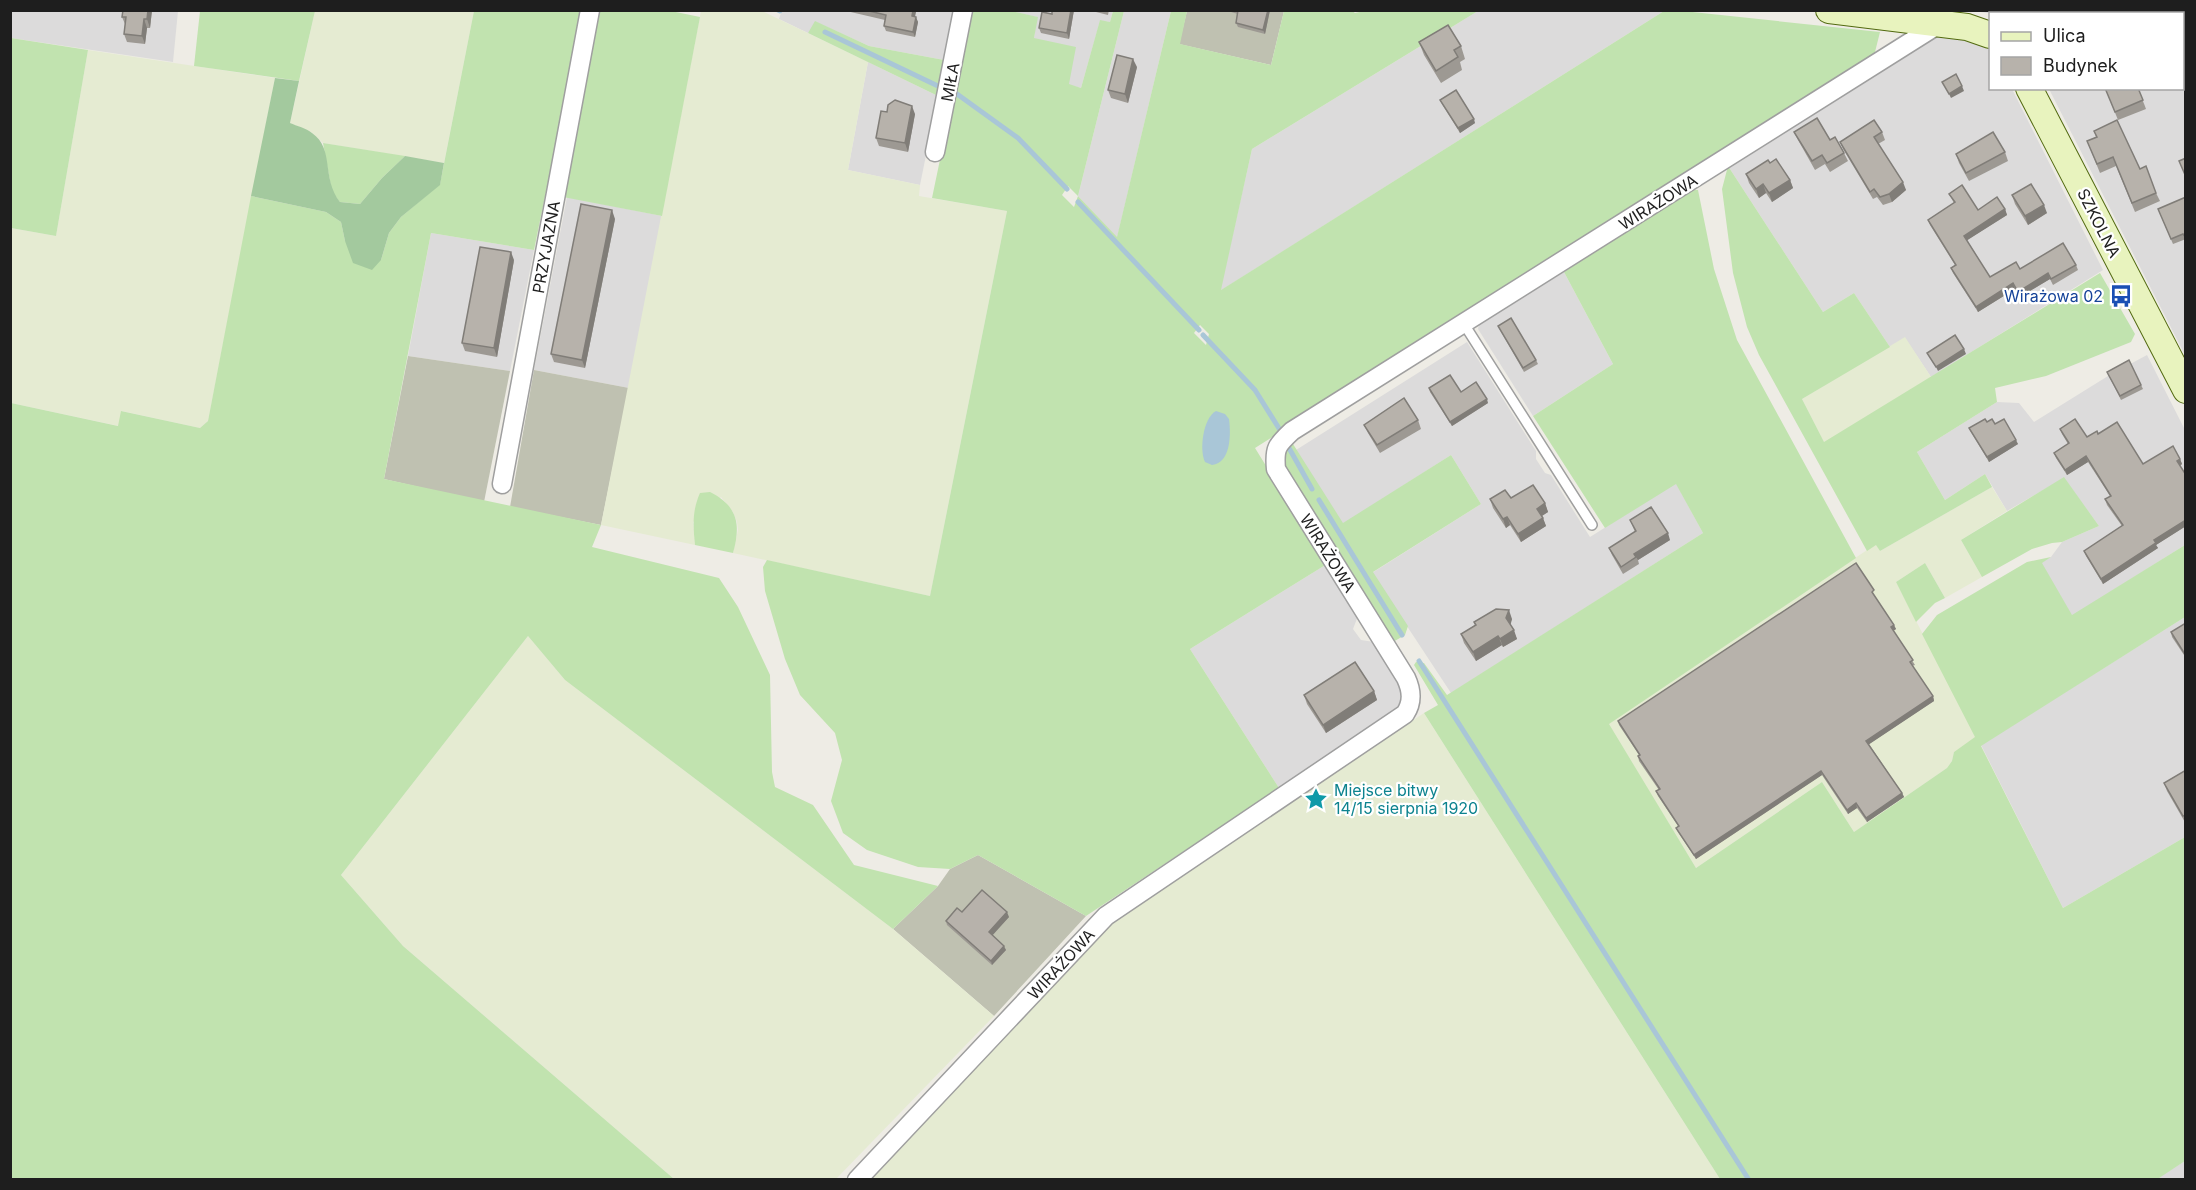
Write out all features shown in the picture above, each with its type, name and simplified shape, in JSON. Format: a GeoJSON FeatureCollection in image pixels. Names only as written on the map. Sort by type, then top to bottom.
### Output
{"type":"FeatureCollection","features":[{"type":"Feature","properties":{"kind":"street","name":"PRZYJAZNA"},"geometry":{"type":"LineString","coordinates":[[502,484],[590,10]]}},
{"type":"Feature","properties":{"kind":"street","name":"MIŁA"},"geometry":{"type":"LineString","coordinates":[[935,152],[963,10]]}},
{"type":"Feature","properties":{"kind":"street"},"geometry":{"type":"LineString","coordinates":[[1829,10],[1967,27],[1989,35]]}},
{"type":"Feature","properties":{"kind":"street","name":"WIRAŻOWA"},"geometry":{"type":"LineString","coordinates":[[857,1179],[1106,916],[1405,714],[1411,701],[1411,691],[1406,678],[1276,469],[1277,446],[1292,431],[1939,24]]}},
{"type":"Feature","properties":{"kind":"street","name":"SZKOLNA"},"geometry":{"type":"LineString","coordinates":[[2030,90],[2186,390]]}},
{"type":"Feature","properties":{"kind":"lane"},"geometry":{"type":"LineString","coordinates":[[1464,324],[1592,525]]}},
{"type":"Feature","properties":{"kind":"shaded area"},"geometry":{"type":"Polygon","coordinates":[[[782,10],[954,11],[944,60],[869,46],[816,22],[808,33],[779,19],[782,10]]]}},
{"type":"Feature","properties":{"kind":"shaded area"},"geometry":{"type":"Polygon","coordinates":[[[2052,10],[2050,12],[1989,13],[1973,11],[2052,10]]]}},
{"type":"Feature","properties":{"kind":"shaded area"},"geometry":{"type":"Polygon","coordinates":[[[2118,10],[2185,11],[2185,355],[2050,90],[2184,90],[2184,12],[2113,12],[2118,10]]]}},
{"type":"Feature","properties":{"kind":"shaded area"},"geometry":{"type":"Polygon","coordinates":[[[10,11],[178,11],[173,62],[11,38],[10,11]]]}},
{"type":"Feature","properties":{"kind":"shaded area"},"geometry":{"type":"Polygon","coordinates":[[[315,11],[474,11],[444,163],[323,143],[311,132],[290,123],[315,11]]]}},
{"type":"Feature","properties":{"kind":"shaded area"},"geometry":{"type":"Polygon","coordinates":[[[701,11],[762,11],[868,62],[848,170],[920,185],[919,196],[1007,211],[930,596],[733,553],[738,530],[737,522],[733,512],[721,497],[693,522],[695,545],[601,525],[701,11]]]}},
{"type":"Feature","properties":{"kind":"shaded area"},"geometry":{"type":"Polygon","coordinates":[[[1011,11],[1113,11],[1110,22],[1100,21],[1081,88],[1069,85],[1034,38],[1037,17],[1011,11]]]}},
{"type":"Feature","properties":{"kind":"shaded area"},"geometry":{"type":"Polygon","coordinates":[[[1124,11],[1171,11],[1117,238],[1078,196],[1124,11]]]}},
{"type":"Feature","properties":{"kind":"shaded area"},"geometry":{"type":"Polygon","coordinates":[[[1187,11],[1284,11],[1271,65],[1179,44],[1187,11]]]}},
{"type":"Feature","properties":{"kind":"shaded area"},"geometry":{"type":"Polygon","coordinates":[[[1478,11],[1664,11],[1220,291],[1252,149],[1478,11]]]}},
{"type":"Feature","properties":{"kind":"shaded area"},"geometry":{"type":"Polygon","coordinates":[[[1952,32],[1988,46],[1989,90],[2013,90],[2103,270],[1931,377],[1905,338],[1890,347],[1854,293],[1823,312],[1728,166],[1940,33],[1952,32]]]}},
{"type":"Feature","properties":{"kind":"shaded area"},"geometry":{"type":"Polygon","coordinates":[[[88,50],[275,78],[208,421],[200,428],[122,411],[119,426],[11,403],[10,228],[56,236],[88,50]]]}},
{"type":"Feature","properties":{"kind":"shaded area"},"geometry":{"type":"Polygon","coordinates":[[[868,62],[938,96],[920,185],[848,170],[868,62]]]}},
{"type":"Feature","properties":{"kind":"shaded area"},"geometry":{"type":"Polygon","coordinates":[[[567,197],[662,216],[629,388],[534,370],[567,197]]]}},
{"type":"Feature","properties":{"kind":"shaded area"},"geometry":{"type":"Polygon","coordinates":[[[431,233],[534,250],[510,371],[408,356],[431,233]]]}},
{"type":"Feature","properties":{"kind":"shaded area"},"geometry":{"type":"Polygon","coordinates":[[[1564,272],[1613,364],[1533,416],[1478,329],[1479,324],[1564,272]]]}},
{"type":"Feature","properties":{"kind":"shaded area"},"geometry":{"type":"Polygon","coordinates":[[[1905,337],[1931,377],[1824,443],[1802,399],[1905,337]]]}},
{"type":"Feature","properties":{"kind":"shaded area"},"geometry":{"type":"Polygon","coordinates":[[[1467,342],[1536,451],[1536,459],[1545,473],[1551,475],[1590,537],[1676,483],[1703,533],[1451,693],[1372,573],[1481,504],[1451,455],[1343,524],[1296,450],[1467,342]]]}},
{"type":"Feature","properties":{"kind":"shaded area"},"geometry":{"type":"Polygon","coordinates":[[[2147,355],[2185,430],[2185,545],[2072,616],[2041,563],[2051,557],[2062,542],[2099,526],[2064,478],[2007,511],[1985,474],[1945,500],[1917,452],[1997,402],[2019,403],[2034,422],[2108,376],[2147,355]]]}},
{"type":"Feature","properties":{"kind":"shaded area"},"geometry":{"type":"Polygon","coordinates":[[[408,356],[510,371],[484,502],[384,479],[408,356]]]}},
{"type":"Feature","properties":{"kind":"shaded area"},"geometry":{"type":"Polygon","coordinates":[[[534,370],[629,388],[601,525],[510,507],[534,370]]]}},
{"type":"Feature","properties":{"kind":"shaded area"},"geometry":{"type":"Polygon","coordinates":[[[1992,487],[2007,511],[1961,540],[1982,577],[1945,598],[1925,563],[1896,582],[1976,737],[1954,752],[1947,768],[1854,832],[1822,782],[1696,868],[1608,724],[1876,544],[1880,551],[1992,487]]]}},
{"type":"Feature","properties":{"kind":"shaded area"},"geometry":{"type":"Polygon","coordinates":[[[1327,564],[1358,616],[1353,629],[1361,640],[1374,642],[1403,689],[1400,709],[1279,788],[1190,649],[1327,564]]]}},
{"type":"Feature","properties":{"kind":"shaded area"},"geometry":{"type":"Polygon","coordinates":[[[2185,617],[2185,837],[2063,908],[1981,745],[2185,617]]]}},
{"type":"Feature","properties":{"kind":"shaded area"},"geometry":{"type":"Polygon","coordinates":[[[528,636],[565,680],[893,929],[994,1016],[836,1179],[674,1179],[403,946],[341,875],[528,636]]]}},
{"type":"Feature","properties":{"kind":"shaded area"},"geometry":{"type":"Polygon","coordinates":[[[1424,713],[1720,1179],[868,1180],[1111,920],[1424,713]]]}},
{"type":"Feature","properties":{"kind":"shaded area"},"geometry":{"type":"Polygon","coordinates":[[[978,855],[1086,916],[994,1016],[893,929],[938,886],[950,869],[978,855]]]}},
{"type":"Feature","properties":{"kind":"shaded area"},"geometry":{"type":"Polygon","coordinates":[[[2185,1161],[2185,1179],[2156,1179],[2185,1161]]]}},
{"type":"Feature","properties":{"kind":"green space"},"geometry":{"type":"Polygon","coordinates":[[[1351,10],[1355,13],[1368,10],[1478,11],[1252,149],[1221,290],[1664,11],[1683,11],[1880,32],[1874,56],[1255,448],[1327,564],[1190,649],[1279,788],[1086,916],[978,855],[950,869],[918,867],[867,850],[843,833],[831,801],[842,760],[835,733],[800,695],[785,659],[765,591],[763,567],[767,560],[930,596],[1007,211],[932,198],[971,11],[1011,11],[1038,17],[1034,38],[1076,47],[1069,84],[1081,88],[1100,20],[1110,22],[1113,11],[1124,11],[1078,196],[1117,237],[1171,11],[1187,11],[1180,44],[1271,65],[1284,11],[1351,10]],[[1068,186],[1062,195],[1074,207],[1078,196],[1068,186]],[[1200,325],[1194,333],[1206,345],[1209,334],[1200,325]]]}},
{"type":"Feature","properties":{"kind":"green space"},"geometry":{"type":"Polygon","coordinates":[[[200,11],[315,11],[299,81],[194,66],[200,11]]]}},
{"type":"Feature","properties":{"kind":"green space"},"geometry":{"type":"Polygon","coordinates":[[[474,11],[583,11],[534,250],[431,233],[384,479],[601,525],[592,547],[719,578],[738,607],[770,675],[772,772],[775,787],[813,805],[854,865],[938,886],[893,929],[565,680],[528,636],[341,875],[403,946],[674,1179],[11,1180],[11,403],[118,426],[121,411],[200,428],[208,421],[251,196],[326,212],[341,222],[345,241],[381,260],[389,233],[401,217],[440,184],[474,11]]]}},
{"type":"Feature","properties":{"kind":"green space"},"geometry":{"type":"Polygon","coordinates":[[[599,11],[671,11],[700,17],[662,216],[563,197],[599,11]]]}},
{"type":"Feature","properties":{"kind":"green space"},"geometry":{"type":"Polygon","coordinates":[[[815,21],[869,46],[944,60],[938,96],[808,33],[815,21]]]}},
{"type":"Feature","properties":{"kind":"green space"},"geometry":{"type":"Polygon","coordinates":[[[11,38],[88,50],[56,236],[11,228],[11,38]]]}},
{"type":"Feature","properties":{"kind":"green space"},"geometry":{"type":"Polygon","coordinates":[[[275,78],[299,81],[290,123],[307,130],[319,140],[326,156],[334,193],[340,202],[360,204],[405,156],[444,163],[440,185],[401,217],[389,233],[381,260],[372,270],[353,263],[341,222],[326,212],[251,196],[275,78]]]}},
{"type":"Feature","properties":{"kind":"green space"},"geometry":{"type":"Polygon","coordinates":[[[323,143],[405,156],[360,204],[340,202],[332,192],[323,143]]]}},
{"type":"Feature","properties":{"kind":"green space"},"geometry":{"type":"Polygon","coordinates":[[[1728,166],[1823,312],[1854,293],[1890,347],[1802,399],[1824,442],[2100,273],[2135,334],[2131,342],[2046,376],[1995,388],[1997,402],[1917,452],[1945,500],[1985,474],[1992,487],[1880,551],[1876,545],[1867,551],[1759,355],[1747,327],[1733,273],[1722,189],[1728,166]]]}},
{"type":"Feature","properties":{"kind":"green space"},"geometry":{"type":"Polygon","coordinates":[[[1690,190],[1698,190],[1714,269],[1737,340],[1856,558],[1609,724],[1696,868],[1822,782],[1854,832],[1947,768],[1954,752],[1975,737],[1922,634],[1937,615],[2027,562],[2051,557],[2042,563],[2072,615],[2185,545],[2185,617],[1981,746],[2063,908],[2185,837],[2185,1161],[2156,1180],[1720,1179],[1424,713],[1438,705],[1414,665],[1416,662],[1424,663],[1447,695],[1703,533],[1676,484],[1605,528],[1533,416],[1613,364],[1564,272],[1690,190]]]}},
{"type":"Feature","properties":{"kind":"green space"},"geometry":{"type":"Polygon","coordinates":[[[1293,444],[1343,523],[1451,455],[1481,504],[1373,572],[1408,626],[1405,635],[1393,642],[1283,462],[1284,450],[1293,444]]]}},
{"type":"Feature","properties":{"kind":"green space"},"geometry":{"type":"Polygon","coordinates":[[[2064,477],[2099,526],[2062,542],[2032,549],[1982,577],[1961,540],[2064,477]]]}},
{"type":"Feature","properties":{"kind":"green space"},"geometry":{"type":"Polygon","coordinates":[[[710,492],[727,504],[735,517],[737,534],[733,553],[695,545],[694,512],[700,493],[710,492]]]}},
{"type":"Feature","properties":{"kind":"green space"},"geometry":{"type":"Polygon","coordinates":[[[1925,563],[1945,598],[1935,603],[1916,622],[1896,582],[1925,563]]]}},
{"type":"Feature","properties":{"kind":"water"},"geometry":{"type":"Polygon","coordinates":[[[1216,411],[1225,414],[1229,419],[1230,440],[1223,459],[1212,465],[1205,462],[1202,442],[1208,420],[1216,411]]]}},
{"type":"Feature","properties":{"kind":"building"},"geometry":{"type":"Polygon","coordinates":[[[123,10],[148,10],[147,19],[144,19],[142,36],[124,34],[126,17],[122,17],[123,10]]]}},
{"type":"Feature","properties":{"kind":"building"},"geometry":{"type":"Polygon","coordinates":[[[865,10],[913,10],[912,16],[916,17],[913,32],[884,26],[886,15],[865,10]]]}},
{"type":"Feature","properties":{"kind":"building"},"geometry":{"type":"Polygon","coordinates":[[[1052,10],[1071,10],[1067,33],[1039,28],[1042,12],[1052,14],[1052,10]]]}},
{"type":"Feature","properties":{"kind":"building"},"geometry":{"type":"Polygon","coordinates":[[[1238,10],[1268,10],[1263,30],[1236,23],[1238,10]]]}},
{"type":"Feature","properties":{"kind":"building"},"geometry":{"type":"Polygon","coordinates":[[[1448,25],[1461,46],[1454,50],[1458,57],[1436,71],[1419,42],[1448,25]]]}},
{"type":"Feature","properties":{"kind":"building"},"geometry":{"type":"Polygon","coordinates":[[[1117,55],[1133,59],[1125,94],[1108,90],[1117,55]]]}},
{"type":"Feature","properties":{"kind":"building"},"geometry":{"type":"Polygon","coordinates":[[[1956,74],[1962,86],[1949,94],[1942,82],[1956,74]]]}},
{"type":"Feature","properties":{"kind":"building"},"geometry":{"type":"Polygon","coordinates":[[[1456,90],[1474,119],[1458,128],[1440,100],[1456,90]]]}},
{"type":"Feature","properties":{"kind":"building"},"geometry":{"type":"Polygon","coordinates":[[[2106,90],[2139,90],[2143,100],[2115,112],[2106,90]]]}},
{"type":"Feature","properties":{"kind":"building"},"geometry":{"type":"Polygon","coordinates":[[[895,100],[912,106],[905,143],[876,138],[881,111],[887,112],[888,105],[895,100]]]}},
{"type":"Feature","properties":{"kind":"building"},"geometry":{"type":"Polygon","coordinates":[[[1817,118],[1830,140],[1835,137],[1844,153],[1827,163],[1822,155],[1812,161],[1794,132],[1817,118]]]}},
{"type":"Feature","properties":{"kind":"building"},"geometry":{"type":"Polygon","coordinates":[[[1874,120],[1882,132],[1874,137],[1903,182],[1889,194],[1880,197],[1874,189],[1870,192],[1840,142],[1874,120]]]}},
{"type":"Feature","properties":{"kind":"building"},"geometry":{"type":"Polygon","coordinates":[[[2117,120],[2140,169],[2146,166],[2156,193],[2132,203],[2113,157],[2097,164],[2087,141],[2097,137],[2094,131],[2117,120]]]}},
{"type":"Feature","properties":{"kind":"building"},"geometry":{"type":"Polygon","coordinates":[[[1993,132],[2005,152],[1966,173],[1956,154],[1993,132]]]}},
{"type":"Feature","properties":{"kind":"building"},"geometry":{"type":"Polygon","coordinates":[[[2186,158],[2186,177],[2179,161],[2186,158]]]}},
{"type":"Feature","properties":{"kind":"building"},"geometry":{"type":"Polygon","coordinates":[[[1776,159],[1790,180],[1769,193],[1763,184],[1756,189],[1746,174],[1768,160],[1770,163],[1776,159]]]}},
{"type":"Feature","properties":{"kind":"building"},"geometry":{"type":"Polygon","coordinates":[[[2031,184],[2044,205],[2025,216],[2012,195],[2031,184]]]}},
{"type":"Feature","properties":{"kind":"building"},"geometry":{"type":"Polygon","coordinates":[[[1962,185],[1978,210],[1997,197],[2005,209],[1964,236],[1990,277],[2016,262],[2020,269],[2063,243],[2076,265],[2051,279],[2048,273],[2018,292],[2013,283],[1976,307],[1951,268],[1956,265],[1928,220],[1955,202],[1949,194],[1962,185]]]}},
{"type":"Feature","properties":{"kind":"building"},"geometry":{"type":"Polygon","coordinates":[[[2186,197],[2186,238],[2183,234],[2171,239],[2158,209],[2186,197]]]}},
{"type":"Feature","properties":{"kind":"building"},"geometry":{"type":"Polygon","coordinates":[[[581,204],[612,210],[582,360],[551,354],[581,204]]]}},
{"type":"Feature","properties":{"kind":"building"},"geometry":{"type":"Polygon","coordinates":[[[480,247],[511,252],[494,348],[462,343],[480,247]]]}},
{"type":"Feature","properties":{"kind":"building"},"geometry":{"type":"Polygon","coordinates":[[[1511,318],[1536,360],[1523,368],[1498,326],[1511,318]]]}},
{"type":"Feature","properties":{"kind":"building"},"geometry":{"type":"Polygon","coordinates":[[[1955,335],[1964,349],[1936,367],[1927,353],[1955,335]]]}},
{"type":"Feature","properties":{"kind":"building"},"geometry":{"type":"Polygon","coordinates":[[[2129,360],[2141,385],[2120,396],[2107,372],[2129,360]]]}},
{"type":"Feature","properties":{"kind":"building"},"geometry":{"type":"Polygon","coordinates":[[[1450,375],[1461,392],[1476,382],[1487,399],[1450,422],[1429,388],[1450,375]]]}},
{"type":"Feature","properties":{"kind":"building"},"geometry":{"type":"Polygon","coordinates":[[[1404,398],[1418,420],[1377,445],[1364,425],[1404,398]]]}},
{"type":"Feature","properties":{"kind":"building"},"geometry":{"type":"Polygon","coordinates":[[[1985,419],[1987,422],[1992,419],[1995,424],[2004,419],[2016,440],[1987,457],[1969,428],[1985,419]]]}},
{"type":"Feature","properties":{"kind":"building"},"geometry":{"type":"Polygon","coordinates":[[[2075,419],[2087,437],[2097,431],[2098,434],[2117,422],[2143,464],[2173,446],[2180,459],[2177,461],[2186,475],[2186,520],[2154,540],[2156,543],[2101,579],[2084,551],[2123,525],[2105,499],[2111,496],[2086,456],[2065,470],[2054,453],[2069,443],[2060,429],[2075,419]]]}},
{"type":"Feature","properties":{"kind":"building"},"geometry":{"type":"Polygon","coordinates":[[[1533,485],[1545,503],[1537,509],[1543,518],[1518,534],[1507,517],[1503,519],[1490,499],[1505,490],[1511,498],[1533,485]]]}},
{"type":"Feature","properties":{"kind":"building"},"geometry":{"type":"Polygon","coordinates":[[[1651,507],[1668,533],[1634,554],[1636,557],[1621,567],[1609,548],[1636,531],[1630,520],[1651,507]]]}},
{"type":"Feature","properties":{"kind":"building"},"geometry":{"type":"Polygon","coordinates":[[[1856,563],[1894,625],[1891,627],[1913,660],[1910,662],[1933,696],[1866,741],[1902,793],[1866,818],[1856,803],[1847,810],[1821,771],[1694,855],[1676,828],[1679,826],[1656,791],[1660,789],[1618,721],[1856,563]]]}},
{"type":"Feature","properties":{"kind":"building"},"geometry":{"type":"Polygon","coordinates":[[[1496,609],[1509,610],[1506,618],[1514,630],[1500,639],[1498,636],[1473,652],[1461,634],[1476,625],[1474,622],[1496,609]]]}},
{"type":"Feature","properties":{"kind":"building"},"geometry":{"type":"Polygon","coordinates":[[[2186,625],[2186,656],[2171,632],[2186,625]]]}},
{"type":"Feature","properties":{"kind":"building"},"geometry":{"type":"Polygon","coordinates":[[[1355,662],[1374,691],[1323,725],[1304,695],[1355,662]]]}},
{"type":"Feature","properties":{"kind":"building"},"geometry":{"type":"Polygon","coordinates":[[[2186,770],[2186,815],[2183,816],[2164,783],[2186,770]]]}},
{"type":"Feature","properties":{"kind":"building"},"geometry":{"type":"Polygon","coordinates":[[[982,890],[1007,912],[989,932],[1004,946],[991,961],[946,921],[957,908],[962,912],[982,890]]]}},
{"type":"Feature","properties":{"kind":"waterway"},"geometry":{"type":"LineString","coordinates":[[825,32],[940,87]]}},
{"type":"Feature","properties":{"kind":"waterway"},"geometry":{"type":"LineString","coordinates":[[957,94],[1018,138],[1067,189]]}},
{"type":"Feature","properties":{"kind":"waterway"},"geometry":{"type":"LineString","coordinates":[[1078,202],[1199,330]]}},
{"type":"Feature","properties":{"kind":"waterway"},"geometry":{"type":"LineString","coordinates":[[1203,335],[1255,390],[1280,430]]}},
{"type":"Feature","properties":{"kind":"waterway"},"geometry":{"type":"LineString","coordinates":[[1289,448],[1312,489]]}},
{"type":"Feature","properties":{"kind":"waterway"},"geometry":{"type":"LineString","coordinates":[[1319,500],[1402,635]]}},
{"type":"Feature","properties":{"kind":"waterway"},"geometry":{"type":"LineString","coordinates":[[1419,661],[1749,1180]]}},
{"type":"Feature","properties":{"kind":"place","name":"Wirażowa 02"},"geometry":{"type":"Point","coordinates":[2121,296]}},
{"type":"Feature","properties":{"kind":"place","name":"Miejsce bitwy 14/15 sierpnia 1920"},"geometry":{"type":"Point","coordinates":[1316,799]}}]}
